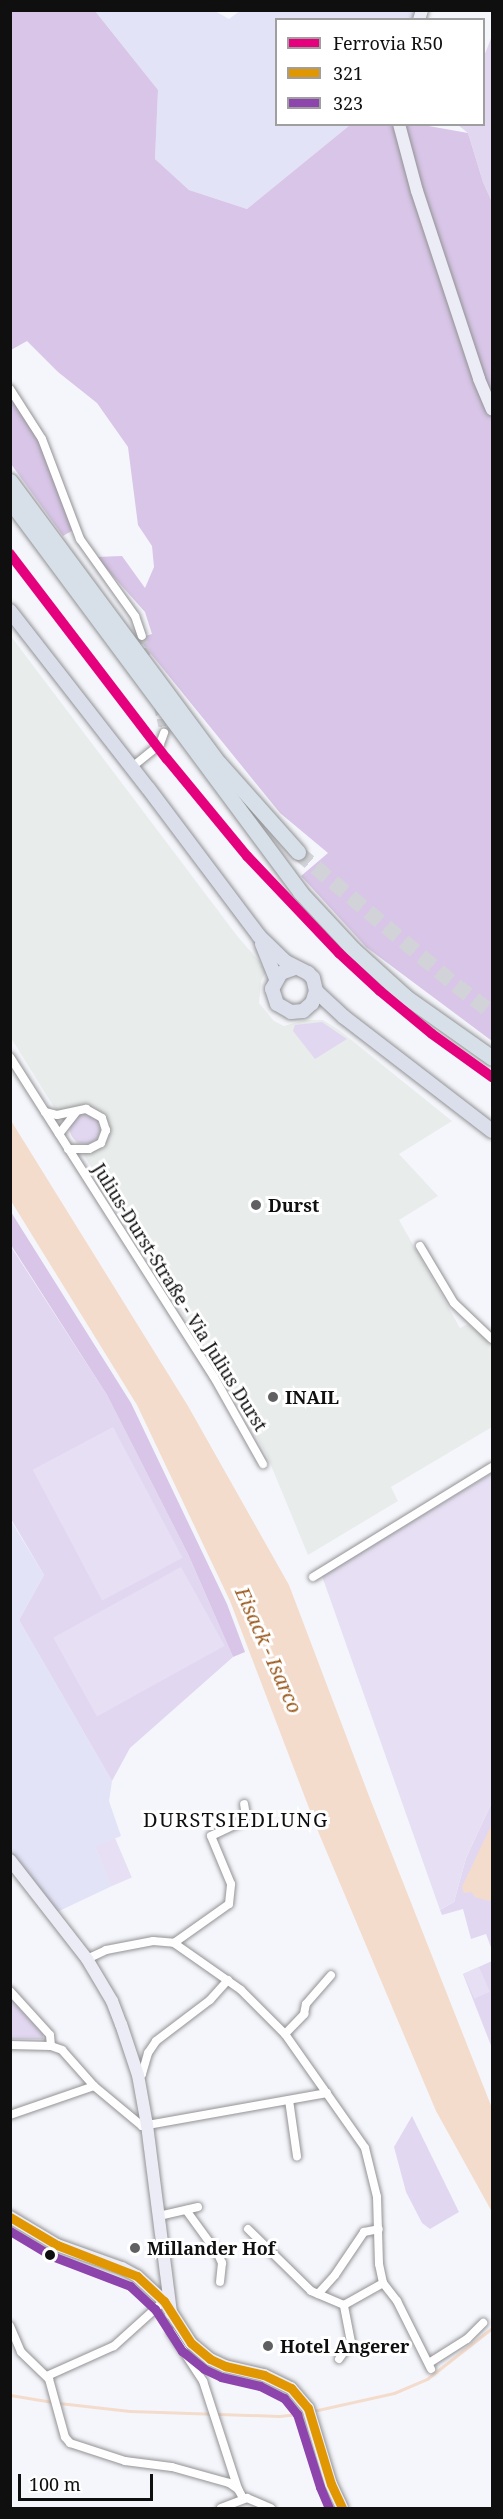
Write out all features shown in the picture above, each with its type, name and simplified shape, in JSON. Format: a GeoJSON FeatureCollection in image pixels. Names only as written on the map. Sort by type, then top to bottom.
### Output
{"type":"FeatureCollection","features":[{"type":"Feature","properties":{"kind":"highway"},"geometry":{"type":"LineString","coordinates":[[10,481],[219,763],[298,852]]}},
{"type":"Feature","properties":{"kind":"highway"},"geometry":{"type":"LineString","coordinates":[[10,501],[300,892],[353,949],[406,997],[492,1058]]}},
{"type":"Feature","properties":{"kind":"main road"},"geometry":{"type":"LineString","coordinates":[[10,611],[132,767],[259,936],[295,968],[313,978],[316,991],[344,1017],[492,1131]]}},
{"type":"Feature","properties":{"kind":"main road"},"geometry":{"type":"LineString","coordinates":[[259,936],[276,978],[273,994],[281,1008],[297,1012],[308,1008],[344,1017]]}},
{"type":"Feature","properties":{"kind":"main road"},"geometry":{"type":"LineString","coordinates":[[276,978],[281,973],[295,968]]}},
{"type":"Feature","properties":{"kind":"main road"},"geometry":{"type":"LineString","coordinates":[[308,1008],[316,991]]}},
{"type":"Feature","properties":{"kind":"main road"},"geometry":{"type":"LineString","coordinates":[[440,1091],[470,1104],[492,1122]]}},
{"type":"Feature","properties":{"kind":"street"},"geometry":{"type":"LineString","coordinates":[[400,126],[417,191],[492,409]]}},
{"type":"Feature","properties":{"kind":"street"},"geometry":{"type":"LineString","coordinates":[[10,389],[42,439],[80,539],[135,616],[142,636]]}},
{"type":"Feature","properties":{"kind":"street"},"geometry":{"type":"LineString","coordinates":[[132,767],[160,744],[164,733]]}},
{"type":"Feature","properties":{"kind":"street","name":"Julius-Durst-Straße - Via Julius Durst"},"geometry":{"type":"LineString","coordinates":[[10,1057],[214,1377],[263,1464]]}},
{"type":"Feature","properties":{"kind":"street","name":"Julius-Durst-Straße - Via Julius Durst"},"geometry":{"type":"LineString","coordinates":[[45,1112],[57,1115],[86,1109],[98,1113],[105,1123],[105,1137],[101,1143],[89,1149],[68,1149]]}},
{"type":"Feature","properties":{"kind":"street"},"geometry":{"type":"LineString","coordinates":[[58,1134],[77,1112]]}},
{"type":"Feature","properties":{"kind":"street"},"geometry":{"type":"LineString","coordinates":[[420,1246],[454,1303],[492,1339]]}},
{"type":"Feature","properties":{"kind":"street"},"geometry":{"type":"LineString","coordinates":[[313,1576],[492,1467]]}},
{"type":"Feature","properties":{"kind":"street"},"geometry":{"type":"LineString","coordinates":[[174,1943],[226,1909],[231,1900],[231,1884],[211,1836],[243,1821],[246,1816],[244,1804]]}},
{"type":"Feature","properties":{"kind":"street"},"geometry":{"type":"LineString","coordinates":[[10,1860],[87,1959],[112,2001],[138,2075],[147,2125],[171,2313]]}},
{"type":"Feature","properties":{"kind":"street"},"geometry":{"type":"LineString","coordinates":[[87,1959],[106,1950],[153,1941],[174,1943],[228,1980],[285,2034],[365,2148],[377,2197],[383,2283],[397,2301],[419,2349],[430,2366],[467,2339],[483,2323]]}},
{"type":"Feature","properties":{"kind":"street"},"geometry":{"type":"LineString","coordinates":[[285,2034],[304,2014],[306,2004],[331,1975]]}},
{"type":"Feature","properties":{"kind":"street"},"geometry":{"type":"LineString","coordinates":[[138,2075],[142,2074],[148,2053],[156,2041],[210,2000],[228,1980]]}},
{"type":"Feature","properties":{"kind":"street"},"geometry":{"type":"LineString","coordinates":[[10,1991],[50,2035],[51,2046]]}},
{"type":"Feature","properties":{"kind":"street"},"geometry":{"type":"LineString","coordinates":[[10,2044],[51,2046],[62,2050],[94,2085],[142,2126],[327,2093]]}},
{"type":"Feature","properties":{"kind":"street"},"geometry":{"type":"LineString","coordinates":[[10,2115],[94,2085]]}},
{"type":"Feature","properties":{"kind":"street"},"geometry":{"type":"LineString","coordinates":[[289,2100],[297,2156]]}},
{"type":"Feature","properties":{"kind":"street"},"geometry":{"type":"LineString","coordinates":[[159,2216],[198,2207]]}},
{"type":"Feature","properties":{"kind":"street"},"geometry":{"type":"LineString","coordinates":[[186,2210],[218,2254],[222,2263],[220,2282]]}},
{"type":"Feature","properties":{"kind":"street"},"geometry":{"type":"LineString","coordinates":[[10,2217],[57,2245],[122,2268],[146,2283],[164,2301],[199,2352],[225,2366],[279,2380],[298,2396],[309,2412],[331,2484],[342,2508]]}},
{"type":"Feature","properties":{"kind":"street"},"geometry":{"type":"LineString","coordinates":[[248,2229],[311,2291],[344,2305]]}},
{"type":"Feature","properties":{"kind":"street"},"geometry":{"type":"LineString","coordinates":[[318,2294],[335,2275],[364,2232],[379,2229]]}},
{"type":"Feature","properties":{"kind":"street"},"geometry":{"type":"LineString","coordinates":[[146,2283],[166,2274]]}},
{"type":"Feature","properties":{"kind":"street"},"geometry":{"type":"LineString","coordinates":[[344,2305],[383,2283]]}},
{"type":"Feature","properties":{"kind":"street"},"geometry":{"type":"LineString","coordinates":[[47,2376],[114,2346],[164,2301]]}},
{"type":"Feature","properties":{"kind":"street"},"geometry":{"type":"LineString","coordinates":[[339,2359],[351,2342],[344,2305]]}},
{"type":"Feature","properties":{"kind":"street"},"geometry":{"type":"LineString","coordinates":[[10,2326],[21,2352],[47,2376],[66,2437],[74,2445],[125,2461],[189,2471],[238,2489]]}},
{"type":"Feature","properties":{"kind":"street"},"geometry":{"type":"LineString","coordinates":[[171,2332],[203,2381],[218,2420],[238,2489],[243,2498]]}},
{"type":"Feature","properties":{"kind":"street"},"geometry":{"type":"LineString","coordinates":[[221,2508],[243,2498],[254,2499],[271,2508]]}},
{"type":"Feature","properties":{"kind":"shaded area"},"geometry":{"type":"Polygon","coordinates":[[[241,10],[422,11],[419,18],[275,18],[275,126],[349,126],[247,209],[189,190],[155,159],[158,90],[95,11],[215,11],[229,19],[241,10]]]}},
{"type":"Feature","properties":{"kind":"shaded area"},"geometry":{"type":"Polygon","coordinates":[[[11,11],[95,11],[158,90],[155,159],[189,190],[247,209],[349,126],[429,126],[468,133],[483,182],[492,202],[492,1041],[366,947],[301,876],[328,853],[280,813],[138,638],[152,634],[145,612],[96,557],[122,556],[145,588],[154,567],[152,546],[138,525],[128,447],[97,403],[58,372],[27,341],[11,350],[11,11]]]}},
{"type":"Feature","properties":{"kind":"shaded area"},"geometry":{"type":"Polygon","coordinates":[[[492,36],[492,202],[483,182],[468,133],[459,126],[485,126],[485,54],[492,36]]]}},
{"type":"Feature","properties":{"kind":"shaded area"},"geometry":{"type":"Polygon","coordinates":[[[10,389],[42,439],[75,529],[63,536],[11,464],[10,389]]]}},
{"type":"Feature","properties":{"kind":"shaded area"},"geometry":{"type":"Polygon","coordinates":[[[10,635],[238,937],[259,961],[266,972],[261,981],[259,1003],[274,1021],[284,1026],[305,1020],[323,1020],[339,1030],[452,1121],[399,1154],[438,1196],[399,1220],[460,1328],[468,1324],[492,1343],[492,1427],[391,1487],[398,1501],[308,1555],[268,1458],[245,1414],[11,1038],[10,635]]]}},
{"type":"Feature","properties":{"kind":"shaded area"},"geometry":{"type":"Polygon","coordinates":[[[322,1022],[347,1039],[315,1059],[293,1031],[295,1025],[322,1022]]]}},
{"type":"Feature","properties":{"kind":"shaded area"},"geometry":{"type":"Polygon","coordinates":[[[85,1114],[91,1115],[99,1123],[99,1135],[91,1143],[85,1144],[79,1143],[71,1135],[70,1129],[71,1123],[79,1115],[85,1114]]]}},
{"type":"Feature","properties":{"kind":"shaded area"},"geometry":{"type":"Polygon","coordinates":[[[11,1212],[131,1403],[227,1604],[245,1652],[233,1657],[188,1554],[107,1395],[11,1245],[11,1212]]]}},
{"type":"Feature","properties":{"kind":"shaded area"},"geometry":{"type":"Polygon","coordinates":[[[10,1245],[107,1395],[188,1554],[233,1657],[130,1748],[112,1781],[19,1620],[44,1575],[11,1519],[10,1245]]]}},
{"type":"Feature","properties":{"kind":"shaded area"},"geometry":{"type":"Polygon","coordinates":[[[113,1427],[182,1558],[102,1600],[33,1470],[113,1427]]]}},
{"type":"Feature","properties":{"kind":"shaded area"},"geometry":{"type":"Polygon","coordinates":[[[492,1473],[492,1802],[466,1858],[454,1902],[440,1910],[322,1576],[492,1473]]]}},
{"type":"Feature","properties":{"kind":"shaded area"},"geometry":{"type":"Polygon","coordinates":[[[10,1519],[44,1575],[19,1620],[112,1781],[109,1801],[121,1836],[95,1847],[112,1886],[57,1912],[11,1854],[10,1519]]]}},
{"type":"Feature","properties":{"kind":"shaded area"},"geometry":{"type":"Polygon","coordinates":[[[181,1567],[225,1646],[97,1716],[53,1638],[181,1567]]]}},
{"type":"Feature","properties":{"kind":"shaded area"},"geometry":{"type":"Polygon","coordinates":[[[492,1802],[492,1950],[486,1934],[471,1939],[463,1909],[442,1915],[440,1910],[454,1902],[466,1858],[492,1802]]]}},
{"type":"Feature","properties":{"kind":"shaded area"},"geometry":{"type":"Polygon","coordinates":[[[115,1838],[132,1878],[112,1886],[95,1847],[115,1838]]]}},
{"type":"Feature","properties":{"kind":"shaded area"},"geometry":{"type":"Polygon","coordinates":[[[492,1961],[492,2048],[463,1974],[492,1961]]]}},
{"type":"Feature","properties":{"kind":"shaded area"},"geometry":{"type":"Polygon","coordinates":[[[479,1967],[490,1992],[474,1999],[463,1974],[479,1967]]]}},
{"type":"Feature","properties":{"kind":"shaded area"},"geometry":{"type":"Polygon","coordinates":[[[11,1999],[43,2034],[43,2039],[11,2039],[11,1999]]]}},
{"type":"Feature","properties":{"kind":"shaded area"},"geometry":{"type":"Polygon","coordinates":[[[412,2116],[459,2212],[430,2229],[422,2223],[406,2192],[394,2147],[412,2116]]]}},
{"type":"Feature","properties":{"kind":"water","name":"Eisack - Isarco"},"geometry":{"type":"Polygon","coordinates":[[[10,1119],[188,1406],[289,1585],[492,2108],[492,2212],[436,2111],[317,1829],[230,1601],[137,1405],[11,1201],[10,1119]]]}},
{"type":"Feature","properties":{"kind":"water"},"geometry":{"type":"Polygon","coordinates":[[[492,1824],[492,1898],[489,1901],[475,1897],[471,1892],[464,1893],[462,1887],[492,1824]]]}},
{"type":"Feature","properties":{"kind":"waterway"},"geometry":{"type":"LineString","coordinates":[[313,2411],[394,2393],[427,2379],[492,2328]]}},
{"type":"Feature","properties":{"kind":"waterway"},"geometry":{"type":"LineString","coordinates":[[10,2395],[52,2402]]}},
{"type":"Feature","properties":{"kind":"waterway"},"geometry":{"type":"LineString","coordinates":[[59,2403],[130,2411],[279,2416],[306,2413]]}},
{"type":"Feature","properties":{"kind":"tunnel"},"geometry":{"type":"LineString","coordinates":[[142,636],[148,662]]}},
{"type":"Feature","properties":{"kind":"tunnel"},"geometry":{"type":"LineString","coordinates":[[158,707],[164,733]]}},
{"type":"Feature","properties":{"kind":"tunnel"},"geometry":{"type":"LineString","coordinates":[[298,852],[456,985],[492,1012]]}},
{"type":"Feature","properties":{"kind":"rail line","name":"R50"},"geometry":{"type":"LineString","coordinates":[[10,554],[167,759],[247,856],[339,953],[380,991],[432,1034],[492,1077]]}},
{"type":"Feature","properties":{"kind":"transit line","name":"321"},"geometry":{"type":"LineString","coordinates":[[10,2217],[57,2245],[137,2276],[164,2301],[191,2343],[210,2359],[225,2366],[264,2375],[291,2388],[308,2408],[331,2484],[342,2508]]}},
{"type":"Feature","properties":{"kind":"transit line","name":"323"},"geometry":{"type":"LineString","coordinates":[[10,2231],[52,2256],[130,2286],[155,2309],[182,2351],[204,2369],[221,2377],[260,2386],[284,2398],[297,2414],[329,2508]]}},
{"type":"Feature","properties":{"kind":"place","name":"Durst"},"geometry":{"type":"Point","coordinates":[256,1205]}},
{"type":"Feature","properties":{"kind":"place","name":"INAIL"},"geometry":{"type":"Point","coordinates":[273,1397]}},
{"type":"Feature","properties":{"kind":"place","name":"Millander Hof"},"geometry":{"type":"Point","coordinates":[135,2248]}},
{"type":"Feature","properties":{"kind":"place","name":"Hotel Angerer"},"geometry":{"type":"Point","coordinates":[268,2346]}},
{"type":"Feature","properties":{"kind":"district","name":"DURSTSIEDLUNG"},"geometry":{"type":"Point","coordinates":[236,1819]}}]}
